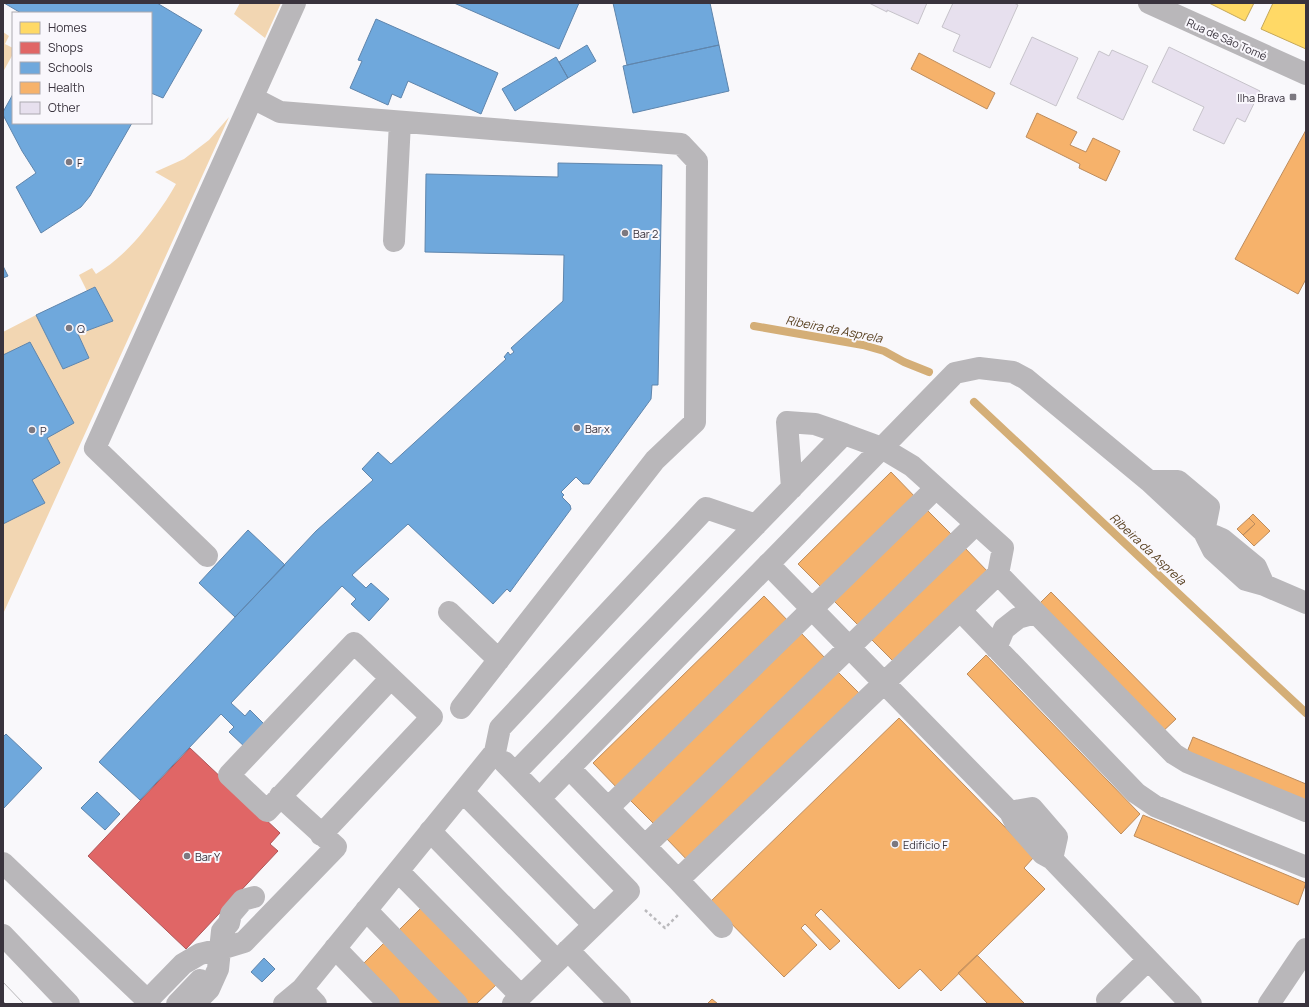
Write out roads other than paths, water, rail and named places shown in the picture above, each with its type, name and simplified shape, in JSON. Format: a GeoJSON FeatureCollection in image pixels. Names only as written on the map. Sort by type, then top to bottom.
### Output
{"type":"FeatureCollection","features":[{"type":"Feature","properties":{"kind":"street"},"geometry":{"type":"LineString","coordinates":[[207,556],[95,448],[295,3]]}},
{"type":"Feature","properties":{"kind":"street","name":"Rua de São Tomé"},"geometry":{"type":"LineString","coordinates":[[1149,3],[1306,74]]}},
{"type":"Feature","properties":{"kind":"street"},"geometry":{"type":"LineString","coordinates":[[253,98],[280,112],[681,144],[698,161],[695,422],[655,460],[461,708]]}},
{"type":"Feature","properties":{"kind":"street"},"geometry":{"type":"LineString","coordinates":[[394,242],[400,122]]}},
{"type":"Feature","properties":{"kind":"street"},"geometry":{"type":"LineString","coordinates":[[540,798],[955,373],[980,368],[1012,372],[1026,379],[1149,482],[1204,532],[1222,539],[1256,567],[1264,585],[1306,603]]}},
{"type":"Feature","properties":{"kind":"street"},"geometry":{"type":"LineString","coordinates":[[678,880],[998,574],[1003,548],[912,466],[882,448],[815,424],[788,422],[792,488]]}},
{"type":"Feature","properties":{"kind":"street"},"geometry":{"type":"LineString","coordinates":[[515,773],[844,434]]}},
{"type":"Feature","properties":{"kind":"street"},"geometry":{"type":"LineString","coordinates":[[608,808],[936,488]]}},
{"type":"Feature","properties":{"kind":"street"},"geometry":{"type":"LineString","coordinates":[[284,1004],[309,997],[335,948],[495,752],[500,728],[706,508],[756,525]]}},
{"type":"Feature","properties":{"kind":"street"},"geometry":{"type":"LineString","coordinates":[[645,846],[976,524]]}},
{"type":"Feature","properties":{"kind":"street"},"geometry":{"type":"LineString","coordinates":[[768,564],[1010,812],[1032,808],[1057,838],[1052,859],[1191,1004]]}},
{"type":"Feature","properties":{"kind":"street"},"geometry":{"type":"LineString","coordinates":[[998,574],[1174,754],[1187,762],[1306,811]]}},
{"type":"Feature","properties":{"kind":"street"},"geometry":{"type":"LineString","coordinates":[[960,610],[1136,793],[1155,806],[1306,867]]}},
{"type":"Feature","properties":{"kind":"street"},"geometry":{"type":"LineString","coordinates":[[449,612],[499,660]]}},
{"type":"Feature","properties":{"kind":"street"},"geometry":{"type":"LineString","coordinates":[[996,648],[1004,629],[1018,618],[1036,613]]}},
{"type":"Feature","properties":{"kind":"street"},"geometry":{"type":"LineString","coordinates":[[321,835],[432,717],[391,678],[354,643],[229,775],[267,811],[391,678]]}},
{"type":"Feature","properties":{"kind":"street"},"geometry":{"type":"LineString","coordinates":[[398,871],[517,1000],[629,891],[495,752]]}},
{"type":"Feature","properties":{"kind":"street"},"geometry":{"type":"LineString","coordinates":[[569,768],[722,927]]}},
{"type":"Feature","properties":{"kind":"street"},"geometry":{"type":"LineString","coordinates":[[463,792],[594,925]]}},
{"type":"Feature","properties":{"kind":"street"},"geometry":{"type":"LineString","coordinates":[[177,1004],[220,959],[244,942],[336,847],[321,835],[280,796]]}},
{"type":"Feature","properties":{"kind":"street"},"geometry":{"type":"LineString","coordinates":[[430,832],[562,955],[620,1004]]}},
{"type":"Feature","properties":{"kind":"street"},"geometry":{"type":"LineString","coordinates":[[3,863],[151,1003],[183,964],[200,954],[220,959]]}},
{"type":"Feature","properties":{"kind":"street"},"geometry":{"type":"LineString","coordinates":[[194,1004],[209,989],[220,959],[222,931],[229,923],[230,914],[252,889]]}},
{"type":"Feature","properties":{"kind":"street"},"geometry":{"type":"LineString","coordinates":[[366,910],[457,1004]]}},
{"type":"Feature","properties":{"kind":"street"},"geometry":{"type":"LineString","coordinates":[[3,935],[69,1004]]}},
{"type":"Feature","properties":{"kind":"street"},"geometry":{"type":"LineString","coordinates":[[335,948],[389,1004]]}},
{"type":"Feature","properties":{"kind":"street"},"geometry":{"type":"LineString","coordinates":[[1269,1004],[1306,949]]}},
{"type":"Feature","properties":{"kind":"street"},"geometry":{"type":"LineString","coordinates":[[1107,1000],[1148,960]]}},
{"type":"Feature","properties":{"kind":"waterway","name":"Ribeira da Asprela"},"geometry":{"type":"LineString","coordinates":[[754,326],[863,345],[884,351],[904,362],[929,372]]}},
{"type":"Feature","properties":{"kind":"waterway","name":"Ribeira da Asprela"},"geometry":{"type":"LineString","coordinates":[[974,402],[1306,713]]}},
{"type":"Feature","properties":{"kind":"tram line"},"geometry":{"type":"LineString","coordinates":[[3,982],[24,1004]]}},
{"type":"Feature","properties":{"kind":"tram line"},"geometry":{"type":"LineString","coordinates":[[3,1001],[6,1004]]}},
{"type":"Feature","properties":{"kind":"place","name":"Ilha Brava"},"geometry":{"type":"Point","coordinates":[1293,97]}},
{"type":"Feature","properties":{"kind":"place","name":"F"},"geometry":{"type":"Point","coordinates":[69,162]}},
{"type":"Feature","properties":{"kind":"place","name":"Bar 2"},"geometry":{"type":"Point","coordinates":[625,233]}},
{"type":"Feature","properties":{"kind":"place","name":"Q"},"geometry":{"type":"Point","coordinates":[69,328]}},
{"type":"Feature","properties":{"kind":"place","name":"Bar x"},"geometry":{"type":"Point","coordinates":[577,428]}},
{"type":"Feature","properties":{"kind":"place","name":"P"},"geometry":{"type":"Point","coordinates":[32,430]}},
{"type":"Feature","properties":{"kind":"place","name":"Edificio F"},"geometry":{"type":"Point","coordinates":[895,844]}},
{"type":"Feature","properties":{"kind":"place","name":"Bar Y"},"geometry":{"type":"Point","coordinates":[187,856]}}]}
